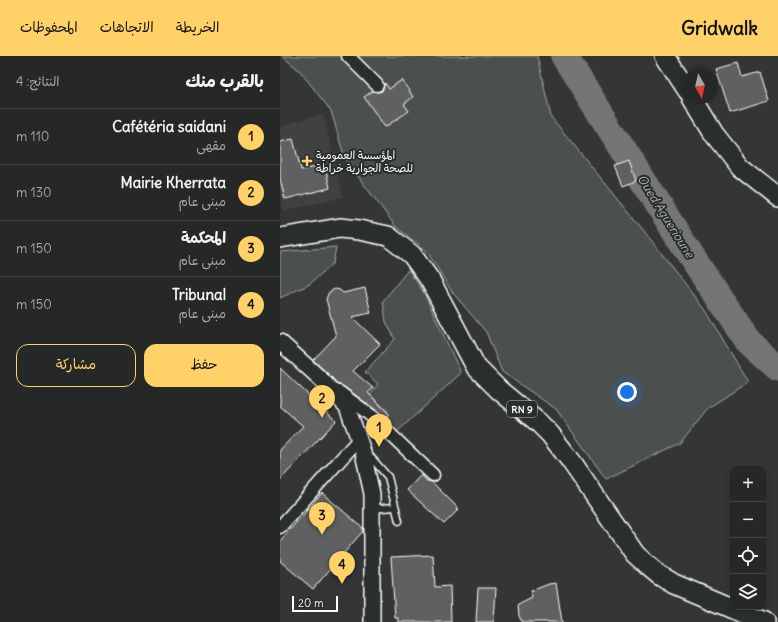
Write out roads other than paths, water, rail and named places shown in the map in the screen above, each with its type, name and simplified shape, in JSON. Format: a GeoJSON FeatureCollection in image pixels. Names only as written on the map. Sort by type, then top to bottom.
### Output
{"type":"FeatureCollection","features":[{"type":"Feature","properties":{"kind":"main road"},"geometry":{"type":"LineString","coordinates":[[665,56],[682,82]]}},
{"type":"Feature","properties":{"kind":"main road"},"geometry":{"type":"LineString","coordinates":[[696,104],[714,134],[740,167],[778,198]]}},
{"type":"Feature","properties":{"kind":"main road","name":"RN 9"},"geometry":{"type":"LineString","coordinates":[[280,236],[340,228],[359,230],[388,236],[412,255],[430,280],[476,367],[499,390],[539,422],[550,434],[571,461],[635,554],[659,575],[674,584],[764,622]]}},
{"type":"Feature","properties":{"kind":"street"},"geometry":{"type":"LineString","coordinates":[[348,56],[377,85]]}},
{"type":"Feature","properties":{"kind":"street"},"geometry":{"type":"LineString","coordinates":[[280,342],[323,381],[347,407],[361,443],[372,494],[372,622]]}},
{"type":"Feature","properties":{"kind":"street"},"geometry":{"type":"LineString","coordinates":[[323,381],[369,414],[433,475]]}},
{"type":"Feature","properties":{"kind":"street"},"geometry":{"type":"LineString","coordinates":[[280,527],[361,443]]}},
{"type":"Feature","properties":{"kind":"lane"},"geometry":{"type":"LineString","coordinates":[[361,443],[388,478],[399,521]]}},
{"type":"Feature","properties":{"kind":"lane"},"geometry":{"type":"LineString","coordinates":[[372,509],[395,507]]}},
{"type":"Feature","properties":{"kind":"waterway","name":"Oued Aguerioune"},"geometry":{"type":"LineString","coordinates":[[564,56],[691,256],[749,342],[778,368]]}},
{"type":"Feature","properties":{"kind":"place","name":"المؤسسة العمومية للصحة الجوارية خراطة"},"geometry":{"type":"Point","coordinates":[307,161]}},
{"type":"Feature","properties":{"kind":"place","name":"Mairie Kherrata"},"geometry":{"type":"Point","coordinates":[322,418]}},
{"type":"Feature","properties":{"kind":"place","name":"Cafétéria saidani"},"geometry":{"type":"Point","coordinates":[379,447]}},
{"type":"Feature","properties":{"kind":"place","name":"المحكمة"},"geometry":{"type":"Point","coordinates":[322,535]}},
{"type":"Feature","properties":{"kind":"place","name":"Tribunal"},"geometry":{"type":"Point","coordinates":[342,584]}}]}
